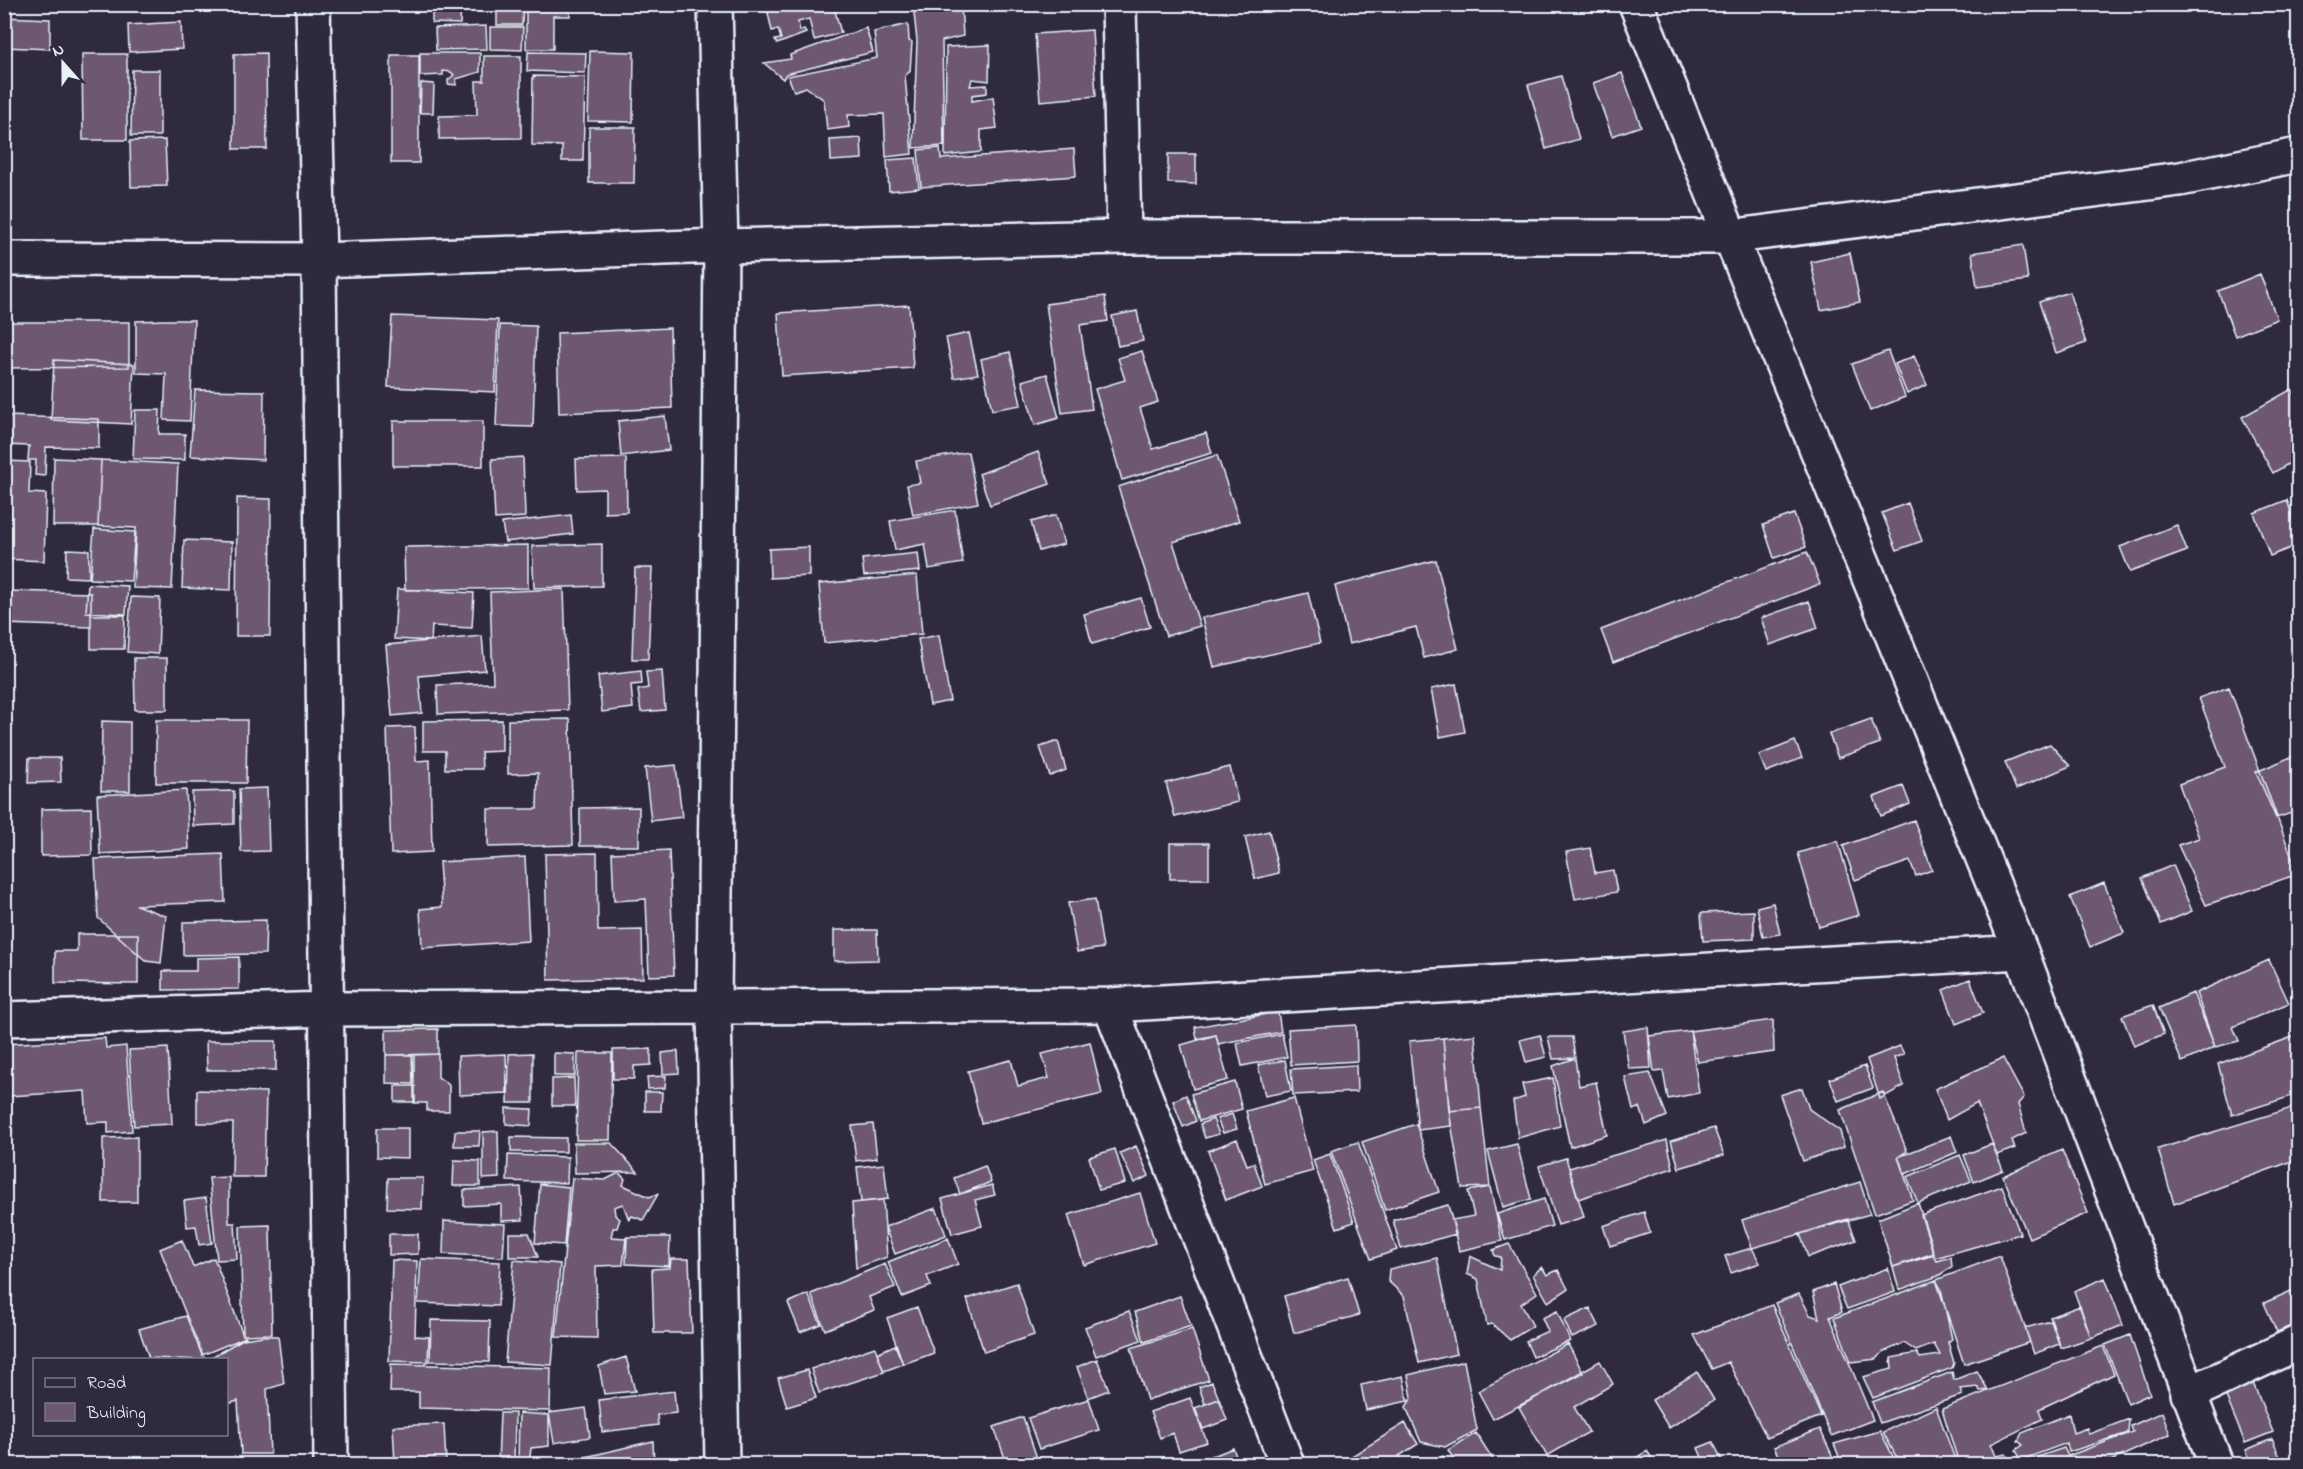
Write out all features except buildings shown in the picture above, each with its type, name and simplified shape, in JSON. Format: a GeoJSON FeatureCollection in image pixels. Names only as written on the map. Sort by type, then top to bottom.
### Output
{"type":"FeatureCollection","features":[{"type":"Feature","properties":{"kind":"street"},"geometry":{"type":"LineString","coordinates":[[313,4],[319,260],[331,1464]]}},
{"type":"Feature","properties":{"kind":"street"},"geometry":{"type":"LineString","coordinates":[[715,4],[721,246],[714,1007],[722,1464]]}},
{"type":"Feature","properties":{"kind":"street"},"geometry":{"type":"LineString","coordinates":[[1119,4],[1124,237]]}},
{"type":"Feature","properties":{"kind":"street"},"geometry":{"type":"LineString","coordinates":[[1636,4],[1728,237],[2021,952],[2216,1464]]}},
{"type":"Feature","properties":{"kind":"street"},"geometry":{"type":"LineString","coordinates":[[4,259],[319,260],[721,246],[1124,237],[1728,237],[2180,179],[2298,155]]}},
{"type":"Feature","properties":{"kind":"street"},"geometry":{"type":"LineString","coordinates":[[4,1020],[327,1009],[1110,1005],[2021,952]]}},
{"type":"Feature","properties":{"kind":"street"},"geometry":{"type":"LineString","coordinates":[[1110,1005],[1287,1464]]}},
{"type":"Feature","properties":{"kind":"street"},"geometry":{"type":"LineString","coordinates":[[2188,1394],[2298,1343]]}}]}
